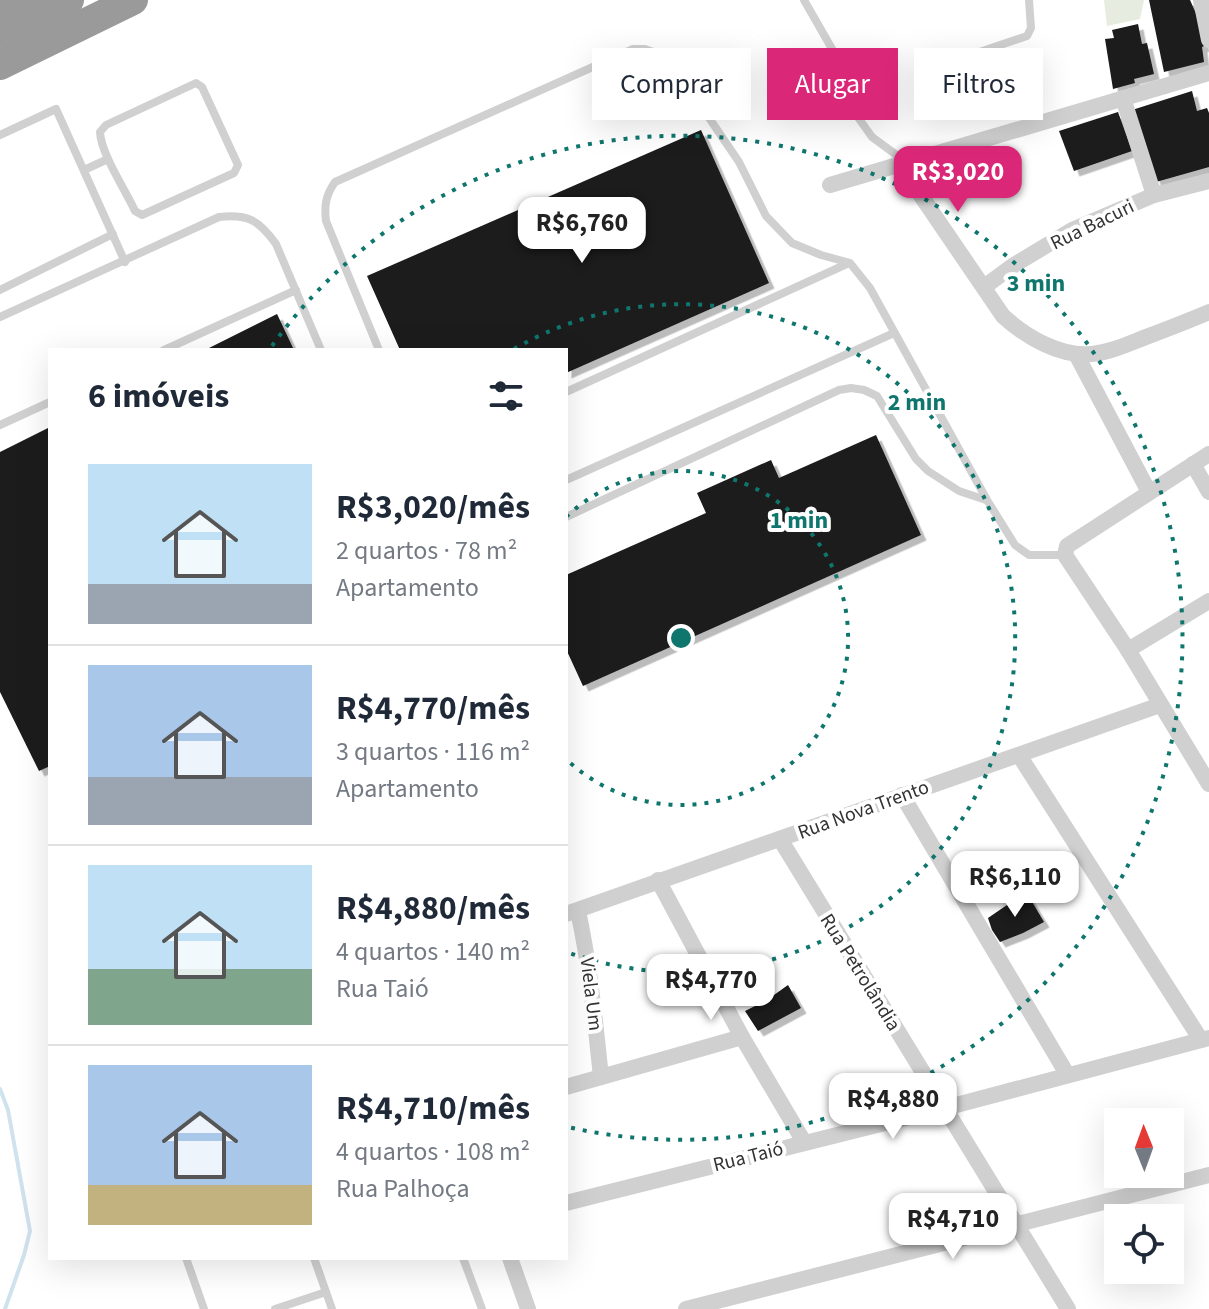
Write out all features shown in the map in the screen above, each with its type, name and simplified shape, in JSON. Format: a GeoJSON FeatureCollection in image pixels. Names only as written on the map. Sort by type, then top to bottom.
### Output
{"type":"FeatureCollection","features":[{"type":"Feature","properties":{"kind":"highway"},"geometry":{"type":"LineString","coordinates":[[0,9],[20,0]]}},
{"type":"Feature","properties":{"kind":"highway"},"geometry":{"type":"LineString","coordinates":[[0,33],[69,0]]}},
{"type":"Feature","properties":{"kind":"highway"},"geometry":{"type":"LineString","coordinates":[[0,65],[133,0]]}},
{"type":"Feature","properties":{"kind":"street"},"geometry":{"type":"LineString","coordinates":[[1201,0],[1209,40]]}},
{"type":"Feature","properties":{"kind":"street"},"geometry":{"type":"LineString","coordinates":[[830,185],[1209,73]]}},
{"type":"Feature","properties":{"kind":"street"},"geometry":{"type":"LineString","coordinates":[[1123,98],[1154,195]]}},
{"type":"Feature","properties":{"kind":"street"},"geometry":{"type":"LineString","coordinates":[[903,164],[1003,316],[1035,340],[1076,354],[1091,354],[1121,347],[1209,312]]}},
{"type":"Feature","properties":{"kind":"street","name":"Rua Bacuri"},"geometry":{"type":"LineString","coordinates":[[984,287],[1072,230],[1154,195],[1209,181]]}},
{"type":"Feature","properties":{"kind":"street"},"geometry":{"type":"LineString","coordinates":[[1076,354],[1149,492]]}},
{"type":"Feature","properties":{"kind":"street"},"geometry":{"type":"LineString","coordinates":[[1209,454],[1067,546],[1065,555],[1160,705],[1203,759],[1209,784]]}},
{"type":"Feature","properties":{"kind":"street"},"geometry":{"type":"LineString","coordinates":[[1193,464],[1209,492]]}},
{"type":"Feature","properties":{"kind":"street"},"geometry":{"type":"LineString","coordinates":[[1128,650],[1209,601]]}},
{"type":"Feature","properties":{"kind":"street","name":"Rua Nova Trento"},"geometry":{"type":"LineString","coordinates":[[572,912],[1160,705]]}},
{"type":"Feature","properties":{"kind":"street"},"geometry":{"type":"LineString","coordinates":[[1019,755],[1205,1039]]}},
{"type":"Feature","properties":{"kind":"street"},"geometry":{"type":"LineString","coordinates":[[902,795],[1067,1074]]}},
{"type":"Feature","properties":{"kind":"street","name":"Rua Petrolândia"},"geometry":{"type":"LineString","coordinates":[[780,839],[1068,1309]]}},
{"type":"Feature","properties":{"kind":"street"},"geometry":{"type":"LineString","coordinates":[[658,880],[742,1037],[804,1142]]}},
{"type":"Feature","properties":{"kind":"street","name":"Viela Um"},"geometry":{"type":"LineString","coordinates":[[572,912],[585,941],[601,1077]]}},
{"type":"Feature","properties":{"kind":"street"},"geometry":{"type":"LineString","coordinates":[[568,1086],[742,1037]]}},
{"type":"Feature","properties":{"kind":"street","name":"Rua Taió"},"geometry":{"type":"LineString","coordinates":[[568,1202],[1205,1039]]}},
{"type":"Feature","properties":{"kind":"street"},"geometry":{"type":"LineString","coordinates":[[686,1309],[1209,1175]]}},
{"type":"Feature","properties":{"kind":"street"},"geometry":{"type":"LineString","coordinates":[[511,1260],[528,1309]]}},
{"type":"Feature","properties":{"kind":"lane"},"geometry":{"type":"LineString","coordinates":[[804,0],[843,68],[857,116],[872,137],[903,164]]}},
{"type":"Feature","properties":{"kind":"lane"},"geometry":{"type":"LineString","coordinates":[[994,48],[1027,36],[1031,28],[1029,0]]}},
{"type":"Feature","properties":{"kind":"lane"},"geometry":{"type":"LineString","coordinates":[[378,348],[326,221],[324,206],[335,182],[633,49],[645,49],[659,54],[684,81],[739,162],[766,216],[792,243],[850,263],[870,288],[1015,545],[1029,555],[1065,555]]}},
{"type":"Feature","properties":{"kind":"lane"},"geometry":{"type":"LineString","coordinates":[[196,83],[202,87],[238,165],[234,173],[142,215],[135,211],[108,159],[100,141],[100,132],[106,125],[196,83]]}},
{"type":"Feature","properties":{"kind":"lane"},"geometry":{"type":"LineString","coordinates":[[0,135],[56,109],[125,262]]}},
{"type":"Feature","properties":{"kind":"lane"},"geometry":{"type":"LineString","coordinates":[[84,170],[108,159]]}},
{"type":"Feature","properties":{"kind":"lane"},"geometry":{"type":"LineString","coordinates":[[0,317],[219,217],[235,215],[251,218],[265,228],[276,244],[320,348]]}},
{"type":"Feature","properties":{"kind":"lane"},"geometry":{"type":"LineString","coordinates":[[0,290],[113,234]]}},
{"type":"Feature","properties":{"kind":"lane"},"geometry":{"type":"LineString","coordinates":[[568,391],[850,263]]}},
{"type":"Feature","properties":{"kind":"lane"},"geometry":{"type":"LineString","coordinates":[[168,348],[296,290]]}},
{"type":"Feature","properties":{"kind":"lane"},"geometry":{"type":"LineString","coordinates":[[568,479],[894,333]]}},
{"type":"Feature","properties":{"kind":"lane"},"geometry":{"type":"LineString","coordinates":[[568,516],[839,390],[851,388],[877,396],[916,459],[928,471],[959,491],[987,500]]}},
{"type":"Feature","properties":{"kind":"lane"},"geometry":{"type":"LineString","coordinates":[[0,425],[48,403]]}},
{"type":"Feature","properties":{"kind":"lane"},"geometry":{"type":"LineString","coordinates":[[187,1260],[204,1309]]}},
{"type":"Feature","properties":{"kind":"lane"},"geometry":{"type":"LineString","coordinates":[[315,1260],[332,1309]]}},
{"type":"Feature","properties":{"kind":"lane"},"geometry":{"type":"LineString","coordinates":[[464,1260],[482,1309]]}},
{"type":"Feature","properties":{"kind":"lane"},"geometry":{"type":"LineString","coordinates":[[275,1309],[326,1292]]}},
{"type":"Feature","properties":{"kind":"shaded area"},"geometry":{"type":"Polygon","coordinates":[[[1104,0],[1144,0],[1140,19],[1107,26],[1104,0]]]}},
{"type":"Feature","properties":{"kind":"building"},"geometry":{"type":"Polygon","coordinates":[[[1149,0],[1190,0],[1204,46],[1204,62],[1164,72],[1149,0]]]}},
{"type":"Feature","properties":{"kind":"building"},"geometry":{"type":"Polygon","coordinates":[[[1138,24],[1142,44],[1147,43],[1154,74],[1113,89],[1105,39],[1114,38],[1112,30],[1138,24]]]}},
{"type":"Feature","properties":{"kind":"building"},"geometry":{"type":"Polygon","coordinates":[[[1192,91],[1197,111],[1207,108],[1209,113],[1209,167],[1156,182],[1132,110],[1192,91]]]}},
{"type":"Feature","properties":{"kind":"building"},"geometry":{"type":"Polygon","coordinates":[[[1118,112],[1132,151],[1074,171],[1059,131],[1118,112]]]}},
{"type":"Feature","properties":{"kind":"building"},"geometry":{"type":"Polygon","coordinates":[[[701,130],[769,283],[568,372],[568,348],[399,348],[367,276],[701,130]]]}},
{"type":"Feature","properties":{"kind":"building"},"geometry":{"type":"Polygon","coordinates":[[[277,314],[293,348],[209,348],[277,314]]]}},
{"type":"Feature","properties":{"kind":"building"},"geometry":{"type":"Polygon","coordinates":[[[48,428],[48,767],[39,771],[0,692],[0,452],[48,428]]]}},
{"type":"Feature","properties":{"kind":"building"},"geometry":{"type":"Polygon","coordinates":[[[876,435],[921,535],[583,686],[568,653],[568,574],[706,513],[697,493],[771,460],[779,478],[876,435]]]}},
{"type":"Feature","properties":{"kind":"building"},"geometry":{"type":"Polygon","coordinates":[[[1028,895],[1044,922],[1000,942],[988,918],[1028,895]]]}},
{"type":"Feature","properties":{"kind":"building"},"geometry":{"type":"Polygon","coordinates":[[[788,985],[801,1008],[758,1031],[745,1011],[788,985]]]}},
{"type":"Feature","properties":{"kind":"waterway"},"geometry":{"type":"LineString","coordinates":[[0,1089],[8,1110],[30,1231],[5,1309]]}}]}
